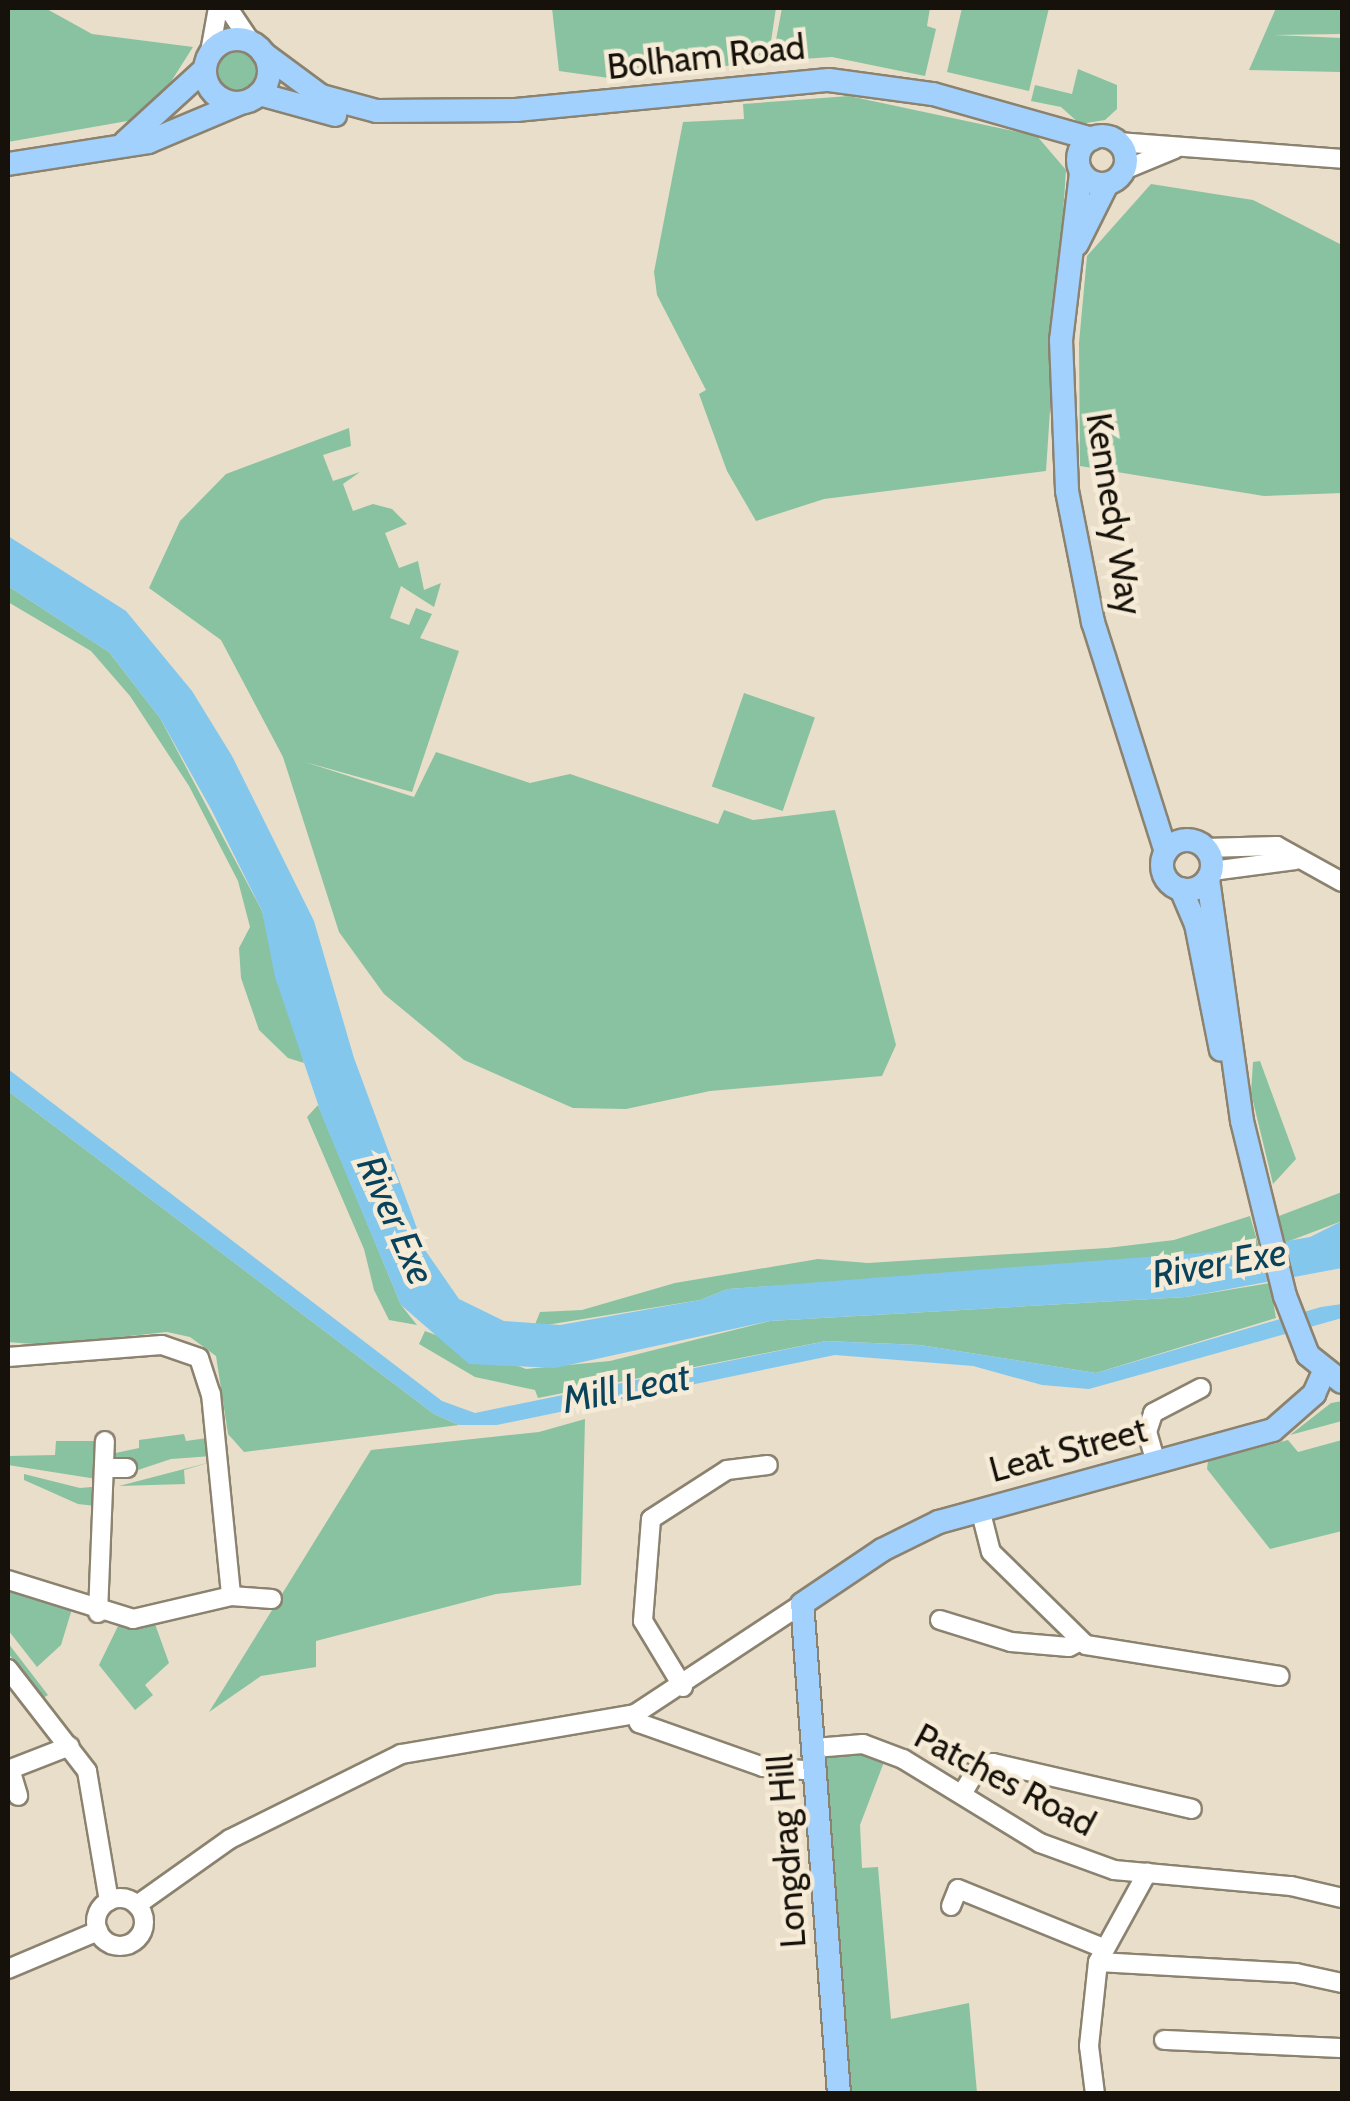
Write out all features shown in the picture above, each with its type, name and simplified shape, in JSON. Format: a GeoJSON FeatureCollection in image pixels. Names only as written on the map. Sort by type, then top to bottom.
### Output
{"type":"FeatureCollection","features":[{"type":"Feature","properties":{"kind":"main road"},"geometry":{"type":"LineString","coordinates":[[8,176],[18,164],[122,144],[205,123],[250,98],[268,78],[257,47],[232,39],[122,144]]}},
{"type":"Feature","properties":{"kind":"main road","name":"Bolham Road"},"geometry":{"type":"LineString","coordinates":[[257,47],[321,96],[377,111]]}},
{"type":"Feature","properties":{"kind":"main road"},"geometry":{"type":"LineString","coordinates":[[208,60],[216,94],[250,98]]}},
{"type":"Feature","properties":{"kind":"main road","name":"Bolham Road"},"geometry":{"type":"LineString","coordinates":[[250,98],[339,116],[377,111],[516,110],[829,80],[933,94],[1118,142]]}},
{"type":"Feature","properties":{"kind":"main road","name":"Bolham Road"},"geometry":{"type":"LineString","coordinates":[[1038,120],[1079,166]]}},
{"type":"Feature","properties":{"kind":"main road"},"geometry":{"type":"LineString","coordinates":[[1092,138],[1079,166],[1116,177],[1118,142]]}},
{"type":"Feature","properties":{"kind":"main road","name":"Kennedy Way"},"geometry":{"type":"LineString","coordinates":[[1079,166],[1061,340],[1067,491],[1093,622],[1166,852]]}},
{"type":"Feature","properties":{"kind":"main road","name":"Kennedy Way"},"geometry":{"type":"LineString","coordinates":[[1070,256],[1116,177]]}},
{"type":"Feature","properties":{"kind":"main road","name":"Kennedy Way"},"geometry":{"type":"LineString","coordinates":[[1143,776],[1198,844]]}},
{"type":"Feature","properties":{"kind":"main road"},"geometry":{"type":"LineString","coordinates":[[1242,1121],[1210,875],[1198,844],[1166,852],[1164,874],[1181,889],[1196,924],[1250,1162],[1294,1329],[1333,1377]]}},
{"type":"Feature","properties":{"kind":"main road"},"geometry":{"type":"LineString","coordinates":[[1181,889],[1196,889],[1210,875]]}},
{"type":"Feature","properties":{"kind":"main road","name":"Leat Street"},"geometry":{"type":"LineString","coordinates":[[802,1604],[907,1535],[980,1509],[1273,1430],[1333,1377]]}},
{"type":"Feature","properties":{"kind":"main road","name":"Longdrag Hill"},"geometry":{"type":"LineString","coordinates":[[802,1604],[839,2094]]}},
{"type":"Feature","properties":{"kind":"street"},"geometry":{"type":"LineString","coordinates":[[208,60],[218,8]]}},
{"type":"Feature","properties":{"kind":"street"},"geometry":{"type":"LineString","coordinates":[[228,8],[257,47]]}},
{"type":"Feature","properties":{"kind":"street"},"geometry":{"type":"LineString","coordinates":[[1118,142],[1342,159]]}},
{"type":"Feature","properties":{"kind":"street"},"geometry":{"type":"LineString","coordinates":[[1116,177],[1175,149]]}},
{"type":"Feature","properties":{"kind":"street"},"geometry":{"type":"LineString","coordinates":[[1198,844],[1268,844],[1342,882]]}},
{"type":"Feature","properties":{"kind":"street"},"geometry":{"type":"LineString","coordinates":[[1210,875],[1261,859],[1300,860]]}},
{"type":"Feature","properties":{"kind":"street"},"geometry":{"type":"LineString","coordinates":[[8,1357],[162,1345],[200,1358],[211,1394],[231,1596]]}},
{"type":"Feature","properties":{"kind":"street"},"geometry":{"type":"LineString","coordinates":[[1156,1463],[1147,1432],[1153,1413],[1201,1388]]}},
{"type":"Feature","properties":{"kind":"street"},"geometry":{"type":"LineString","coordinates":[[98,1613],[104,1440]]}},
{"type":"Feature","properties":{"kind":"street"},"geometry":{"type":"LineString","coordinates":[[683,1687],[643,1620],[651,1519],[727,1470],[768,1465]]}},
{"type":"Feature","properties":{"kind":"street"},"geometry":{"type":"LineString","coordinates":[[106,1468],[127,1468]]}},
{"type":"Feature","properties":{"kind":"street"},"geometry":{"type":"LineString","coordinates":[[980,1509],[991,1552],[1081,1641],[1099,1650],[1280,1676]]}},
{"type":"Feature","properties":{"kind":"street"},"geometry":{"type":"LineString","coordinates":[[8,1580],[98,1613],[133,1619],[231,1596],[272,1599]]}},
{"type":"Feature","properties":{"kind":"street"},"geometry":{"type":"LineString","coordinates":[[109,1901],[138,1905],[230,1840],[400,1754],[634,1714],[683,1687],[802,1604]]}},
{"type":"Feature","properties":{"kind":"street"},"geometry":{"type":"LineString","coordinates":[[940,1620],[1011,1642],[1069,1647],[1081,1641]]}},
{"type":"Feature","properties":{"kind":"street"},"geometry":{"type":"LineString","coordinates":[[8,1669],[70,1746],[94,1797],[109,1901]]}},
{"type":"Feature","properties":{"kind":"street","name":"Patches Road"},"geometry":{"type":"LineString","coordinates":[[634,1714],[639,1723],[763,1767],[816,1760],[863,1744],[1077,1859],[1146,1873],[1291,1886],[1342,1898]]}},
{"type":"Feature","properties":{"kind":"street"},"geometry":{"type":"LineString","coordinates":[[18,1796],[9,1769],[70,1746]]}},
{"type":"Feature","properties":{"kind":"street"},"geometry":{"type":"LineString","coordinates":[[962,1794],[977,1769],[993,1763],[1192,1810]]}},
{"type":"Feature","properties":{"kind":"street"},"geometry":{"type":"LineString","coordinates":[[1094,2094],[1090,2032],[1100,1955],[1146,1873]]}},
{"type":"Feature","properties":{"kind":"street"},"geometry":{"type":"LineString","coordinates":[[950,1906],[958,1889],[1100,1955],[1296,1973],[1342,1983]]}},
{"type":"Feature","properties":{"kind":"street"},"geometry":{"type":"LineString","coordinates":[[109,1901],[99,1911],[98,1931],[110,1943],[128,1944],[144,1926],[138,1905]]}},
{"type":"Feature","properties":{"kind":"street"},"geometry":{"type":"LineString","coordinates":[[8,1970],[98,1931]]}},
{"type":"Feature","properties":{"kind":"street"},"geometry":{"type":"LineString","coordinates":[[1164,2040],[1342,2048]]}},
{"type":"Feature","properties":{"kind":"green space"},"geometry":{"type":"Polygon","coordinates":[[[8,8],[45,8],[92,34],[193,47],[167,88],[133,120],[8,142],[8,8]]]}},
{"type":"Feature","properties":{"kind":"green space"},"geometry":{"type":"Polygon","coordinates":[[[552,8],[776,8],[768,61],[616,79],[559,71],[552,8]]]}},
{"type":"Feature","properties":{"kind":"green space"},"geometry":{"type":"Polygon","coordinates":[[[782,8],[930,8],[927,26],[936,29],[925,76],[832,57],[772,61],[782,8]]]}},
{"type":"Feature","properties":{"kind":"green space"},"geometry":{"type":"Polygon","coordinates":[[[962,8],[1049,8],[1029,91],[947,72],[962,8]]]}},
{"type":"Feature","properties":{"kind":"green space"},"geometry":{"type":"Polygon","coordinates":[[[1276,8],[1342,8],[1342,34],[1274,35],[1342,38],[1341,72],[1249,70],[1276,8]]]}},
{"type":"Feature","properties":{"kind":"green space"},"geometry":{"type":"Polygon","coordinates":[[[237,47],[253,54],[260,70],[253,86],[237,93],[221,86],[214,70],[221,54],[237,47]]]}},
{"type":"Feature","properties":{"kind":"green space"},"geometry":{"type":"Polygon","coordinates":[[[1078,69],[1117,85],[1117,109],[1105,120],[1080,124],[1061,107],[1031,101],[1035,85],[1072,94],[1078,69]]]}},
{"type":"Feature","properties":{"kind":"green space"},"geometry":{"type":"Polygon","coordinates":[[[849,96],[1037,136],[1066,170],[1046,471],[824,499],[756,521],[727,471],[699,394],[706,390],[657,295],[654,272],[683,122],[744,119],[743,104],[849,96]]]}},
{"type":"Feature","properties":{"kind":"green space"},"geometry":{"type":"Polygon","coordinates":[[[1151,184],[1253,200],[1342,245],[1342,493],[1264,496],[1080,466],[1079,343],[1087,256],[1151,184]]]}},
{"type":"Feature","properties":{"kind":"green space"},"geometry":{"type":"Polygon","coordinates":[[[349,428],[351,446],[323,455],[333,481],[360,472],[343,484],[353,511],[373,504],[392,509],[407,524],[385,533],[399,568],[418,561],[424,590],[441,583],[434,607],[401,586],[390,618],[409,625],[416,608],[432,614],[420,638],[459,651],[412,792],[305,762],[414,797],[436,752],[530,783],[570,774],[718,824],[724,810],[753,820],[835,810],[896,1045],[882,1076],[710,1091],[626,1109],[573,1108],[464,1060],[384,994],[339,932],[283,757],[221,640],[149,588],[180,521],[226,474],[349,428]]]}},
{"type":"Feature","properties":{"kind":"green space"},"geometry":{"type":"Polygon","coordinates":[[[8,586],[109,652],[160,718],[262,911],[304,1063],[288,1058],[259,1030],[241,978],[239,948],[250,927],[238,881],[189,786],[130,696],[91,651],[8,602],[8,586]]]}},
{"type":"Feature","properties":{"kind":"green space"},"geometry":{"type":"Polygon","coordinates":[[[744,693],[815,717],[783,811],[712,787],[744,693]]]}},
{"type":"Feature","properties":{"kind":"green space"},"geometry":{"type":"Polygon","coordinates":[[[1260,1061],[1296,1159],[1273,1184],[1251,1093],[1253,1062],[1260,1061]]]}},
{"type":"Feature","properties":{"kind":"green space"},"geometry":{"type":"Polygon","coordinates":[[[8,1091],[434,1414],[459,1425],[244,1452],[228,1434],[216,1356],[190,1337],[167,1332],[45,1345],[8,1342],[8,1091]]]}},
{"type":"Feature","properties":{"kind":"green space"},"geometry":{"type":"Polygon","coordinates":[[[318,1105],[401,1305],[417,1325],[389,1320],[374,1290],[364,1249],[307,1117],[318,1105]]]}},
{"type":"Feature","properties":{"kind":"green space"},"geometry":{"type":"Polygon","coordinates":[[[1342,1192],[1342,1221],[1284,1243],[1279,1216],[1342,1192]]]}},
{"type":"Feature","properties":{"kind":"green space"},"geometry":{"type":"Polygon","coordinates":[[[1250,1216],[1259,1247],[1120,1263],[728,1289],[700,1300],[534,1327],[540,1312],[582,1310],[675,1283],[818,1259],[868,1263],[1107,1248],[1174,1240],[1250,1216]]]}},
{"type":"Feature","properties":{"kind":"green space"},"geometry":{"type":"Polygon","coordinates":[[[1270,1283],[1276,1318],[1096,1373],[920,1345],[826,1341],[538,1398],[535,1390],[475,1377],[419,1344],[425,1331],[526,1369],[610,1361],[770,1321],[1186,1297],[1270,1283]]]}},
{"type":"Feature","properties":{"kind":"green space"},"geometry":{"type":"Polygon","coordinates":[[[1342,1401],[1342,1421],[1290,1435],[1331,1403],[1342,1401]]]}},
{"type":"Feature","properties":{"kind":"green space"},"geometry":{"type":"Polygon","coordinates":[[[585,1419],[581,1585],[496,1594],[316,1641],[316,1667],[261,1676],[209,1712],[371,1450],[539,1432],[585,1419]]]}},
{"type":"Feature","properties":{"kind":"green space"},"geometry":{"type":"Polygon","coordinates":[[[184,1434],[186,1441],[207,1438],[212,1456],[171,1459],[129,1473],[111,1454],[139,1448],[139,1440],[184,1434]]]}},
{"type":"Feature","properties":{"kind":"green space"},"geometry":{"type":"Polygon","coordinates":[[[1288,1440],[1298,1452],[1342,1440],[1342,1531],[1270,1549],[1207,1469],[1208,1461],[1288,1440]]]}},
{"type":"Feature","properties":{"kind":"green space"},"geometry":{"type":"Polygon","coordinates":[[[56,1441],[99,1441],[103,1480],[8,1465],[8,1456],[55,1455],[56,1441]]]}},
{"type":"Feature","properties":{"kind":"green space"},"geometry":{"type":"Polygon","coordinates":[[[211,1462],[184,1470],[185,1484],[119,1486],[211,1462]]]}},
{"type":"Feature","properties":{"kind":"green space"},"geometry":{"type":"Polygon","coordinates":[[[24,1474],[80,1488],[102,1486],[96,1506],[78,1504],[24,1480],[24,1474]]]}},
{"type":"Feature","properties":{"kind":"green space"},"geometry":{"type":"Polygon","coordinates":[[[8,1586],[72,1609],[61,1645],[37,1667],[8,1630],[8,1586]]]}},
{"type":"Feature","properties":{"kind":"green space"},"geometry":{"type":"Polygon","coordinates":[[[119,1624],[155,1624],[169,1663],[145,1685],[153,1695],[135,1710],[99,1665],[119,1624]]]}},
{"type":"Feature","properties":{"kind":"green space"},"geometry":{"type":"Polygon","coordinates":[[[8,1643],[48,1695],[43,1698],[8,1653],[8,1643]]]}},
{"type":"Feature","properties":{"kind":"green space"},"geometry":{"type":"Polygon","coordinates":[[[843,1748],[884,1762],[860,1825],[862,1868],[878,1867],[891,2019],[969,2003],[977,2093],[843,2093],[826,1751],[843,1748]]]}},
{"type":"Feature","properties":{"kind":"water","name":"River Exe"},"geometry":{"type":"Polygon","coordinates":[[[8,536],[126,611],[192,691],[232,756],[314,921],[354,1058],[425,1250],[459,1299],[504,1321],[560,1325],[700,1300],[728,1289],[1237,1250],[1310,1237],[1342,1221],[1342,1268],[1186,1297],[770,1321],[555,1368],[469,1364],[401,1305],[322,1116],[275,977],[262,911],[211,809],[160,718],[109,652],[8,586],[8,536]]]}},
{"type":"Feature","properties":{"kind":"water","name":"Mill Leat"},"geometry":{"type":"Polygon","coordinates":[[[8,1069],[442,1401],[475,1413],[826,1341],[920,1345],[1096,1373],[1321,1307],[1342,1304],[1342,1318],[1089,1389],[1042,1385],[973,1366],[835,1355],[497,1425],[459,1425],[434,1414],[8,1091],[8,1069]]]}}]}
